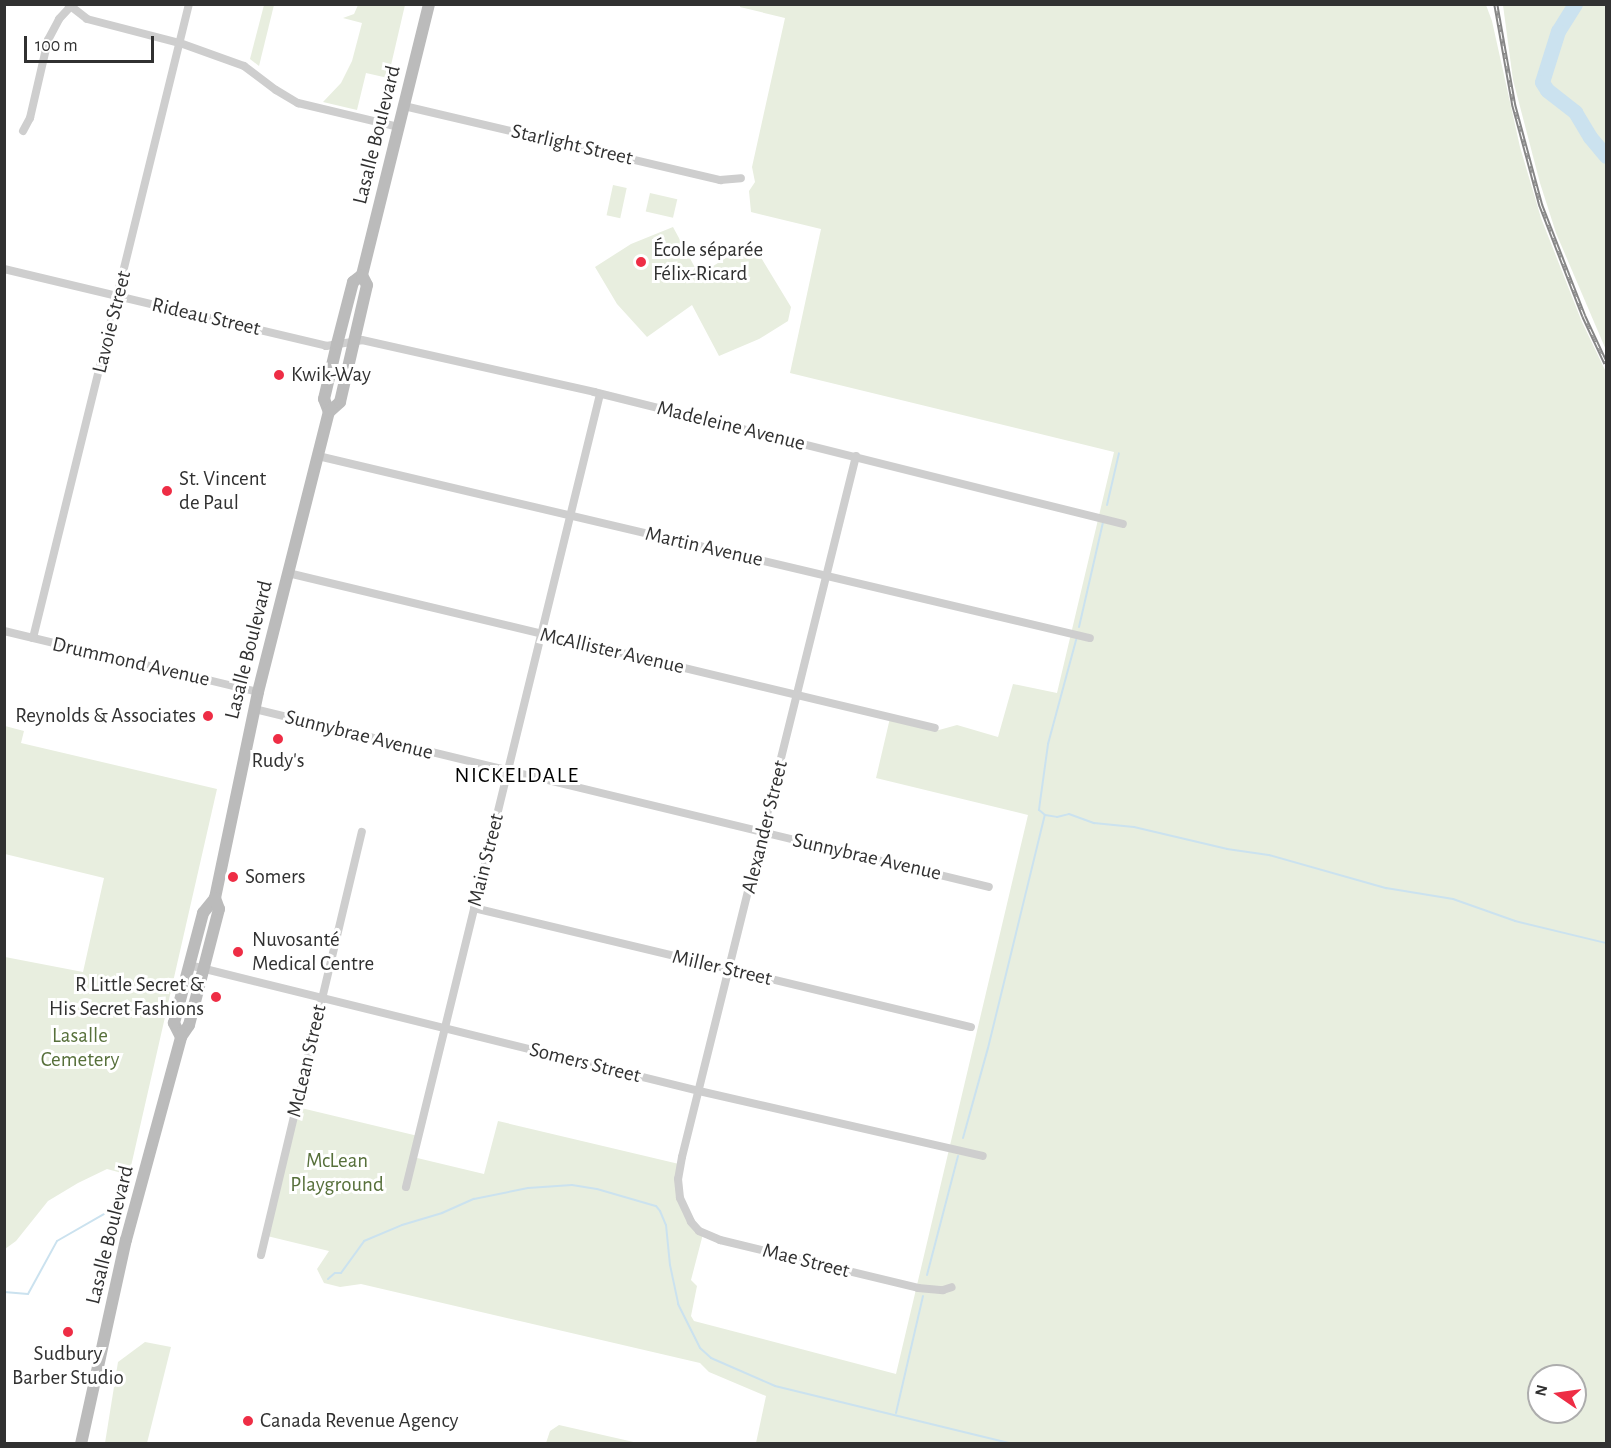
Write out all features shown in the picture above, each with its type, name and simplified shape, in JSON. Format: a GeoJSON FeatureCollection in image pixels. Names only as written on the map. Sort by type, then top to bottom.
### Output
{"type":"FeatureCollection","features":[{"type":"Feature","properties":{"kind":"main road","name":"Lasalle Boulevard"},"geometry":{"type":"LineString","coordinates":[[329,412],[324,399],[337,344],[353,282],[362,275],[429,4]]}},
{"type":"Feature","properties":{"kind":"main road","name":"Lasalle Boulevard"},"geometry":{"type":"LineString","coordinates":[[181,1037],[174,1023],[202,913],[215,898],[254,709],[329,412],[340,402],[368,285],[362,275]]}},
{"type":"Feature","properties":{"kind":"main road","name":"Lasalle Boulevard"},"geometry":{"type":"LineString","coordinates":[[81,1443],[126,1240],[181,1037],[189,1025],[219,909],[215,898]]}},
{"type":"Feature","properties":{"kind":"street","name":"Lavoie Street"},"geometry":{"type":"LineString","coordinates":[[33,638],[189,4]]}},
{"type":"Feature","properties":{"kind":"street"},"geometry":{"type":"LineString","coordinates":[[23,131],[30,118],[48,40],[69,6],[87,19],[180,43],[244,66],[298,103],[399,127]]}},
{"type":"Feature","properties":{"kind":"street","name":"Starlight Street"},"geometry":{"type":"LineString","coordinates":[[404,106],[720,180],[741,178]]}},
{"type":"Feature","properties":{"kind":"street","name":"Rideau Street"},"geometry":{"type":"LineString","coordinates":[[4,269],[326,346],[337,344]]}},
{"type":"Feature","properties":{"kind":"street","name":"Madeleine Avenue"},"geometry":{"type":"LineString","coordinates":[[337,344],[362,340],[600,394],[1123,524]]}},
{"type":"Feature","properties":{"kind":"street","name":"Main Street"},"geometry":{"type":"LineString","coordinates":[[406,1187],[600,394]]}},
{"type":"Feature","properties":{"kind":"street","name":"Martin Avenue"},"geometry":{"type":"LineString","coordinates":[[318,456],[1090,638]]}},
{"type":"Feature","properties":{"kind":"street","name":"Alexander Street"},"geometry":{"type":"LineString","coordinates":[[680,1198],[679,1169],[856,456]]}},
{"type":"Feature","properties":{"kind":"street","name":"McAllister Avenue"},"geometry":{"type":"LineString","coordinates":[[288,573],[935,728]]}},
{"type":"Feature","properties":{"kind":"street","name":"Drummond Avenue"},"geometry":{"type":"LineString","coordinates":[[4,631],[258,692]]}},
{"type":"Feature","properties":{"kind":"street","name":"Sunnybrae Avenue"},"geometry":{"type":"LineString","coordinates":[[254,709],[989,887]]}},
{"type":"Feature","properties":{"kind":"street","name":"McLean Street"},"geometry":{"type":"LineString","coordinates":[[261,1255],[362,832]]}},
{"type":"Feature","properties":{"kind":"street","name":"Miller Street"},"geometry":{"type":"LineString","coordinates":[[474,908],[971,1027]]}},
{"type":"Feature","properties":{"kind":"street","name":"Somers Street"},"geometry":{"type":"LineString","coordinates":[[189,965],[699,1091],[983,1156]]}},
{"type":"Feature","properties":{"kind":"street","name":"Mae Street"},"geometry":{"type":"LineString","coordinates":[[680,1198],[695,1226],[720,1240],[918,1288],[943,1290],[952,1287]]}},
{"type":"Feature","properties":{"kind":"green space"},"geometry":{"type":"Polygon","coordinates":[[[264,5],[274,5],[259,66],[250,59],[264,5]]]}},
{"type":"Feature","properties":{"kind":"green space"},"geometry":{"type":"Polygon","coordinates":[[[358,5],[405,5],[388,78],[366,73],[357,110],[323,102],[341,83],[352,61],[362,23],[343,18],[354,14],[358,5]]]}},
{"type":"Feature","properties":{"kind":"green space","name":"McLean Playground"},"geometry":{"type":"Polygon","coordinates":[[[740,5],[1486,5],[1492,21],[1520,147],[1541,218],[1582,322],[1606,372],[1606,1443],[756,1443],[766,1396],[709,1372],[700,1363],[361,1284],[340,1287],[324,1283],[317,1269],[329,1251],[267,1236],[297,1107],[418,1136],[413,1157],[484,1174],[498,1121],[679,1164],[679,1199],[703,1234],[691,1280],[697,1286],[691,1316],[694,1321],[896,1374],[1028,815],[876,778],[890,718],[939,730],[957,725],[998,737],[1013,684],[1057,693],[1114,452],[790,373],[821,229],[751,212],[749,191],[755,182],[752,167],[785,18],[740,7],[740,5]]]}},
{"type":"Feature","properties":{"kind":"green space"},"geometry":{"type":"Polygon","coordinates":[[[1503,5],[1606,5],[1606,350],[1556,233],[1540,183],[1513,80],[1503,5]]]}},
{"type":"Feature","properties":{"kind":"green space"},"geometry":{"type":"Polygon","coordinates":[[[613,185],[627,188],[620,218],[607,215],[613,185]]]}},
{"type":"Feature","properties":{"kind":"green space"},"geometry":{"type":"Polygon","coordinates":[[[650,193],[677,199],[673,218],[646,212],[650,193]]]}},
{"type":"Feature","properties":{"kind":"green space"},"geometry":{"type":"Polygon","coordinates":[[[673,227],[699,275],[748,244],[754,246],[791,307],[788,321],[759,339],[719,356],[692,305],[647,337],[617,304],[595,267],[631,244],[673,227]]]}},
{"type":"Feature","properties":{"kind":"green space","name":"Lasalle Cemetery"},"geometry":{"type":"Polygon","coordinates":[[[5,726],[24,731],[21,743],[217,789],[129,1175],[107,1169],[78,1183],[48,1201],[16,1241],[5,1249],[5,957],[83,972],[104,878],[5,854],[5,726]]]}},
{"type":"Feature","properties":{"kind":"green space"},"geometry":{"type":"Polygon","coordinates":[[[145,1342],[171,1347],[147,1443],[105,1443],[118,1362],[145,1342]]]}},
{"type":"Feature","properties":{"kind":"green space"},"geometry":{"type":"Polygon","coordinates":[[[559,1425],[638,1443],[546,1443],[550,1431],[559,1425]]]}},
{"type":"Feature","properties":{"kind":"waterway"},"geometry":{"type":"LineString","coordinates":[[1575,4],[1558,31],[1542,82],[1547,90],[1575,112],[1590,137],[1606,156]]}},
{"type":"Feature","properties":{"kind":"waterway"},"geometry":{"type":"LineString","coordinates":[[1107,505],[1119,453]]}},
{"type":"Feature","properties":{"kind":"waterway"},"geometry":{"type":"LineString","coordinates":[[1079,627],[1103,522]]}},
{"type":"Feature","properties":{"kind":"waterway"},"geometry":{"type":"LineString","coordinates":[[963,1138],[988,1048],[1045,815],[1039,810],[1048,744],[1076,640]]}},
{"type":"Feature","properties":{"kind":"waterway"},"geometry":{"type":"LineString","coordinates":[[1045,815],[1057,817],[1069,814],[1094,823],[1134,827],[1227,849],[1269,855],[1386,888],[1453,899],[1515,921],[1606,943]]}},
{"type":"Feature","properties":{"kind":"waterway"},"geometry":{"type":"LineString","coordinates":[[927,1275],[958,1156]]}},
{"type":"Feature","properties":{"kind":"waterway"},"geometry":{"type":"LineString","coordinates":[[328,1279],[335,1273],[341,1273],[364,1241],[474,1199],[528,1188],[572,1185],[597,1189],[656,1206],[660,1211],[666,1225],[670,1265],[678,1304],[700,1348],[711,1358],[775,1386],[1013,1444]]}},
{"type":"Feature","properties":{"kind":"waterway"},"geometry":{"type":"LineString","coordinates":[[4,1292],[28,1294],[57,1241],[104,1214]]}},
{"type":"Feature","properties":{"kind":"waterway"},"geometry":{"type":"LineString","coordinates":[[896,1413],[923,1296]]}},
{"type":"Feature","properties":{"kind":"railway"},"geometry":{"type":"LineString","coordinates":[[1496,4],[1514,105],[1541,205],[1584,316],[1606,363]]}},
{"type":"Feature","properties":{"kind":"place","name":"École séparée Félix-Ricard"},"geometry":{"type":"Point","coordinates":[641,262]}},
{"type":"Feature","properties":{"kind":"place","name":"Kwik-Way"},"geometry":{"type":"Point","coordinates":[279,375]}},
{"type":"Feature","properties":{"kind":"place","name":"St. Vincent de Paul"},"geometry":{"type":"Point","coordinates":[167,491]}},
{"type":"Feature","properties":{"kind":"place","name":"Reynolds & Associates"},"geometry":{"type":"Point","coordinates":[208,716]}},
{"type":"Feature","properties":{"kind":"place","name":"Rudy's"},"geometry":{"type":"Point","coordinates":[278,739]}},
{"type":"Feature","properties":{"kind":"place","name":"Somers"},"geometry":{"type":"Point","coordinates":[233,877]}},
{"type":"Feature","properties":{"kind":"place","name":"Nuvosanté Medical Centre"},"geometry":{"type":"Point","coordinates":[238,952]}},
{"type":"Feature","properties":{"kind":"place","name":"R Little Secret & His Secret Fashions"},"geometry":{"type":"Point","coordinates":[216,997]}},
{"type":"Feature","properties":{"kind":"place","name":"Sudbury Barber Studio"},"geometry":{"type":"Point","coordinates":[68,1332]}},
{"type":"Feature","properties":{"kind":"place","name":"Canada Revenue Agency"},"geometry":{"type":"Point","coordinates":[248,1421]}},
{"type":"Feature","properties":{"kind":"district","name":"NICKELDALE"},"geometry":{"type":"Point","coordinates":[517,776]}}]}
